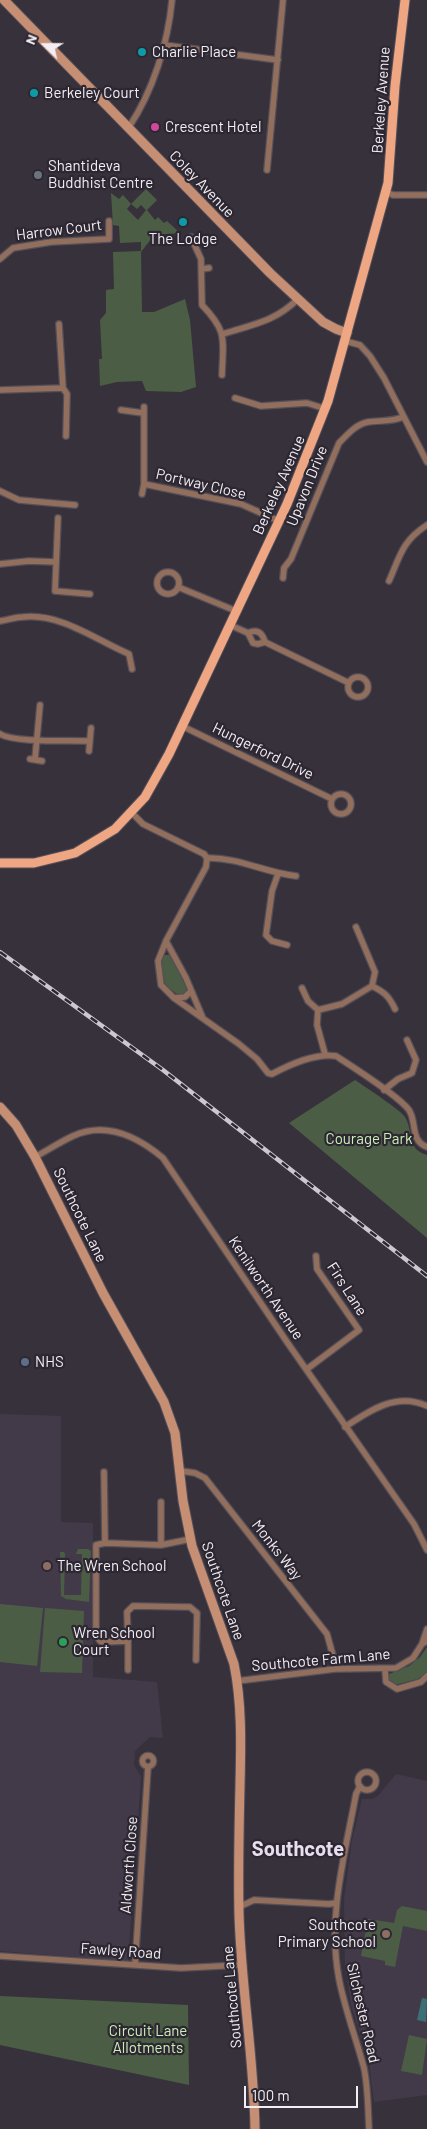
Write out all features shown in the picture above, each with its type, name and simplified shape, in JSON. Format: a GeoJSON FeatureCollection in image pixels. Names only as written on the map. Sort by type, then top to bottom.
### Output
{"type":"FeatureCollection","features":[{"type":"Feature","properties":{"kind":"main road","name":"Berkeley Avenue"},"geometry":{"type":"LineString","coordinates":[[0,863],[34,863],[75,853],[100,840],[132,813],[152,787],[279,521],[326,409],[386,192],[390,173],[394,94],[405,0]]}},
{"type":"Feature","properties":{"kind":"street","name":"Coley Avenue"},"geometry":{"type":"LineString","coordinates":[[4,0],[267,270],[323,322],[360,345],[370,356],[384,378],[427,462]]}},
{"type":"Feature","properties":{"kind":"street"},"geometry":{"type":"LineString","coordinates":[[129,127],[143,100],[164,45],[172,0]]}},
{"type":"Feature","properties":{"kind":"street"},"geometry":{"type":"LineString","coordinates":[[267,170],[283,0]]}},
{"type":"Feature","properties":{"kind":"street"},"geometry":{"type":"LineString","coordinates":[[164,45],[278,60]]}},
{"type":"Feature","properties":{"kind":"street"},"geometry":{"type":"LineString","coordinates":[[386,192],[393,195],[427,195]]}},
{"type":"Feature","properties":{"kind":"street","name":"Harrow Court"},"geometry":{"type":"LineString","coordinates":[[0,259],[13,248],[51,242],[109,240],[109,221]]}},
{"type":"Feature","properties":{"kind":"street"},"geometry":{"type":"LineString","coordinates":[[191,236],[201,259],[202,305],[214,317],[223,334],[222,375]]}},
{"type":"Feature","properties":{"kind":"street"},"geometry":{"type":"LineString","coordinates":[[202,269],[209,268]]}},
{"type":"Feature","properties":{"kind":"street"},"geometry":{"type":"LineString","coordinates":[[223,334],[271,319],[284,312],[298,298]]}},
{"type":"Feature","properties":{"kind":"street"},"geometry":{"type":"LineString","coordinates":[[59,324],[63,388],[67,394],[66,436]]}},
{"type":"Feature","properties":{"kind":"street"},"geometry":{"type":"LineString","coordinates":[[0,390],[63,388]]}},
{"type":"Feature","properties":{"kind":"street"},"geometry":{"type":"LineString","coordinates":[[235,398],[261,406],[307,403],[326,409]]}},
{"type":"Feature","properties":{"kind":"street","name":"Portway Close"},"geometry":{"type":"LineString","coordinates":[[121,410],[144,410],[144,484],[142,494]]}},
{"type":"Feature","properties":{"kind":"street","name":"Upavon Drive"},"geometry":{"type":"LineString","coordinates":[[283,578],[284,568],[291,559],[339,443],[351,430],[365,422],[397,420],[403,417]]}},
{"type":"Feature","properties":{"kind":"street","name":"Portway Close"},"geometry":{"type":"LineString","coordinates":[[144,484],[241,504],[279,521]]}},
{"type":"Feature","properties":{"kind":"street"},"geometry":{"type":"LineString","coordinates":[[0,491],[19,500],[75,505]]}},
{"type":"Feature","properties":{"kind":"street"},"geometry":{"type":"LineString","coordinates":[[58,518],[55,591],[90,594]]}},
{"type":"Feature","properties":{"kind":"street"},"geometry":{"type":"LineString","coordinates":[[389,581],[405,543],[416,532],[427,525]]}},
{"type":"Feature","properties":{"kind":"street"},"geometry":{"type":"LineString","coordinates":[[0,564],[29,561],[56,562]]}},
{"type":"Feature","properties":{"kind":"street"},"geometry":{"type":"LineString","coordinates":[[178,587],[236,611]]}},
{"type":"Feature","properties":{"kind":"street"},"geometry":{"type":"LineString","coordinates":[[0,621],[24,616],[57,620],[129,654],[132,669]]}},
{"type":"Feature","properties":{"kind":"street"},"geometry":{"type":"LineString","coordinates":[[230,625],[248,633],[253,643],[265,642],[349,683]]}},
{"type":"Feature","properties":{"kind":"street"},"geometry":{"type":"LineString","coordinates":[[248,633],[258,632],[263,635],[265,642]]}},
{"type":"Feature","properties":{"kind":"street"},"geometry":{"type":"LineString","coordinates":[[40,705],[33,759],[42,761]]}},
{"type":"Feature","properties":{"kind":"street","name":"Hungerford Drive"},"geometry":{"type":"LineString","coordinates":[[182,726],[332,799]]}},
{"type":"Feature","properties":{"kind":"street"},"geometry":{"type":"LineString","coordinates":[[89,751],[91,728]]}},
{"type":"Feature","properties":{"kind":"street"},"geometry":{"type":"LineString","coordinates":[[0,734],[5,737],[27,740],[90,740]]}},
{"type":"Feature","properties":{"kind":"street"},"geometry":{"type":"LineString","coordinates":[[132,813],[143,824],[204,854],[207,858],[246,863],[278,874],[296,876]]}},
{"type":"Feature","properties":{"kind":"street"},"geometry":{"type":"LineString","coordinates":[[207,858],[206,867],[166,941],[158,961],[161,985],[174,998],[202,1016],[257,1059],[268,1073],[272,1074],[291,1065],[325,1054],[336,1056],[401,1102],[410,1112],[416,1137],[420,1144],[427,1146]]}},
{"type":"Feature","properties":{"kind":"street"},"geometry":{"type":"LineString","coordinates":[[278,874],[272,892],[266,935],[272,941],[287,945]]}},
{"type":"Feature","properties":{"kind":"street"},"geometry":{"type":"LineString","coordinates":[[318,1010],[342,1004],[372,986],[375,972],[356,927]]}},
{"type":"Feature","properties":{"kind":"street"},"geometry":{"type":"LineString","coordinates":[[166,941],[192,991],[202,1016]]}},
{"type":"Feature","properties":{"kind":"street"},"geometry":{"type":"LineString","coordinates":[[372,986],[384,991],[395,1009]]}},
{"type":"Feature","properties":{"kind":"street"},"geometry":{"type":"LineString","coordinates":[[302,988],[308,1001],[318,1010]]}},
{"type":"Feature","properties":{"kind":"street"},"geometry":{"type":"LineString","coordinates":[[174,998],[185,997],[192,991]]}},
{"type":"Feature","properties":{"kind":"street"},"geometry":{"type":"LineString","coordinates":[[318,1010],[317,1025],[325,1054]]}},
{"type":"Feature","properties":{"kind":"street"},"geometry":{"type":"LineString","coordinates":[[384,1090],[398,1079],[412,1072],[416,1060],[407,1040]]}},
{"type":"Feature","properties":{"kind":"street","name":"Southcote Lane"},"geometry":{"type":"LineString","coordinates":[[0,1107],[16,1125],[35,1157],[103,1293],[164,1402],[175,1433],[181,1471],[183,1501],[191,1538],[225,1638],[237,1681],[241,1725],[239,1906],[241,1965],[254,2090],[256,2129]]}},
{"type":"Feature","properties":{"kind":"street","name":"Kenilworth Avenue"},"geometry":{"type":"LineString","coordinates":[[35,1157],[74,1136],[107,1130],[127,1135],[146,1144],[163,1158],[281,1334],[414,1524],[427,1550]]}},
{"type":"Feature","properties":{"kind":"street","name":"Firs Lane"},"geometry":{"type":"LineString","coordinates":[[307,1369],[359,1330],[317,1269],[316,1256]]}},
{"type":"Feature","properties":{"kind":"street"},"geometry":{"type":"LineString","coordinates":[[345,1427],[370,1410],[394,1401],[418,1402],[427,1406]]}},
{"type":"Feature","properties":{"kind":"street","name":"Monks Way"},"geometry":{"type":"LineString","coordinates":[[181,1471],[195,1473],[205,1478],[327,1634],[335,1663]]}},
{"type":"Feature","properties":{"kind":"street"},"geometry":{"type":"LineString","coordinates":[[104,1472],[105,1543]]}},
{"type":"Feature","properties":{"kind":"street"},"geometry":{"type":"LineString","coordinates":[[161,1502],[161,1545]]}},
{"type":"Feature","properties":{"kind":"street"},"geometry":{"type":"LineString","coordinates":[[128,1642],[101,1642],[96,1636],[96,1545],[105,1543],[161,1545],[191,1538]]}},
{"type":"Feature","properties":{"kind":"street"},"geometry":{"type":"LineString","coordinates":[[128,1670],[127,1612],[133,1606],[190,1607],[197,1613],[196,1660]]}},
{"type":"Feature","properties":{"kind":"street"},"geometry":{"type":"LineString","coordinates":[[424,1642],[427,1629]]}},
{"type":"Feature","properties":{"kind":"street","name":"Southcote Farm Lane"},"geometry":{"type":"LineString","coordinates":[[237,1681],[335,1669],[396,1668],[413,1658],[424,1642]]}},
{"type":"Feature","properties":{"kind":"street"},"geometry":{"type":"LineString","coordinates":[[385,1669],[386,1682],[397,1689],[421,1682],[427,1676]]}},
{"type":"Feature","properties":{"kind":"street","name":"Aldworth Close"},"geometry":{"type":"LineString","coordinates":[[135,1965],[148,1766]]}},
{"type":"Feature","properties":{"kind":"street","name":"Silchester Road"},"geometry":{"type":"LineString","coordinates":[[360,1786],[356,1794],[336,1903],[339,1978],[364,2070],[369,2129]]}},
{"type":"Feature","properties":{"kind":"street"},"geometry":{"type":"LineString","coordinates":[[239,1906],[254,1900],[336,1903]]}},
{"type":"Feature","properties":{"kind":"street","name":"Fawley Road"},"geometry":{"type":"LineString","coordinates":[[0,1956],[181,1968],[241,1965]]}},
{"type":"Feature","properties":{"kind":"shaded area"},"geometry":{"type":"Polygon","coordinates":[[[0,1414],[61,1416],[61,1522],[93,1523],[93,1677],[157,1682],[163,1738],[150,1737],[135,1751],[134,1765],[141,1777],[128,1961],[0,1951],[0,1414]]]}},
{"type":"Feature","properties":{"kind":"shaded area","name":"Southcote Primary School"},"geometry":{"type":"Polygon","coordinates":[[[396,1774],[427,1781],[427,2095],[374,2102],[369,2063],[351,2005],[345,1963],[344,1900],[352,1840],[362,1799],[372,1799],[378,1796],[396,1774]]]}},
{"type":"Feature","properties":{"kind":"green space"},"geometry":{"type":"Polygon","coordinates":[[[146,189],[157,200],[147,210],[155,220],[158,217],[164,223],[167,221],[180,233],[154,235],[141,252],[142,312],[154,312],[185,299],[190,320],[196,387],[181,392],[146,391],[142,381],[117,382],[100,386],[99,359],[102,359],[100,320],[106,313],[106,290],[114,289],[113,252],[141,251],[141,242],[120,243],[119,226],[113,225],[111,193],[119,199],[123,195],[131,204],[146,189]],[[131,204],[127,209],[138,220],[146,210],[141,205],[137,209],[131,204]]]}},
{"type":"Feature","properties":{"kind":"green space"},"geometry":{"type":"Polygon","coordinates":[[[164,955],[171,955],[187,989],[185,994],[180,996],[166,985],[162,976],[160,958],[164,955]]]}},
{"type":"Feature","properties":{"kind":"green space","name":"Courage Park"},"geometry":{"type":"Polygon","coordinates":[[[355,1080],[382,1098],[405,1117],[413,1144],[416,1149],[427,1155],[427,1238],[289,1123],[355,1080]]]}},
{"type":"Feature","properties":{"kind":"green space"},"geometry":{"type":"Polygon","coordinates":[[[78,1549],[88,1549],[91,1551],[89,1602],[66,1599],[61,1596],[60,1552],[65,1554],[64,1595],[81,1595],[82,1554],[76,1554],[78,1549]]]}},
{"type":"Feature","properties":{"kind":"green space"},"geometry":{"type":"Polygon","coordinates":[[[0,1604],[43,1608],[37,1666],[0,1662],[0,1604]]]}},
{"type":"Feature","properties":{"kind":"green space","name":"Wren School Court"},"geometry":{"type":"Polygon","coordinates":[[[45,1608],[84,1611],[82,1673],[40,1672],[45,1608]]]}},
{"type":"Feature","properties":{"kind":"green space"},"geometry":{"type":"Polygon","coordinates":[[[427,1647],[427,1672],[418,1679],[395,1685],[388,1680],[389,1674],[409,1666],[420,1657],[427,1647]]]}},
{"type":"Feature","properties":{"kind":"green space"},"geometry":{"type":"Polygon","coordinates":[[[402,1906],[427,1911],[427,1931],[403,1926],[395,1967],[385,1965],[385,1961],[361,1956],[368,1919],[394,1923],[397,1910],[402,1906]]]}},
{"type":"Feature","properties":{"kind":"green space","name":"Circuit Lane Allotments"},"geometry":{"type":"Polygon","coordinates":[[[0,1996],[188,2005],[189,2085],[0,2045],[0,1996]]]}},
{"type":"Feature","properties":{"kind":"green space"},"geometry":{"type":"Polygon","coordinates":[[[409,2035],[427,2039],[422,2075],[401,2071],[409,2035]]]}},
{"type":"Feature","properties":{"kind":"water"},"geometry":{"type":"Polygon","coordinates":[[[422,1998],[427,1999],[426,2022],[417,2020],[422,1998]]]}},
{"type":"Feature","properties":{"kind":"railway"},"geometry":{"type":"LineString","coordinates":[[0,952],[163,1070],[427,1276]]}},
{"type":"Feature","properties":{"kind":"place","name":"Charlie Place"},"geometry":{"type":"Point","coordinates":[142,52]}},
{"type":"Feature","properties":{"kind":"place","name":"Berkeley Court"},"geometry":{"type":"Point","coordinates":[34,93]}},
{"type":"Feature","properties":{"kind":"place","name":"Crescent Hotel"},"geometry":{"type":"Point","coordinates":[155,127]}},
{"type":"Feature","properties":{"kind":"place","name":"Shantideva Buddhist Centre"},"geometry":{"type":"Point","coordinates":[38,175]}},
{"type":"Feature","properties":{"kind":"place","name":"The Lodge"},"geometry":{"type":"Point","coordinates":[183,222]}},
{"type":"Feature","properties":{"kind":"place","name":"NHS"},"geometry":{"type":"Point","coordinates":[25,1362]}},
{"type":"Feature","properties":{"kind":"place","name":"The Wren School"},"geometry":{"type":"Point","coordinates":[47,1566]}},
{"type":"Feature","properties":{"kind":"place","name":"Wren School Court"},"geometry":{"type":"Point","coordinates":[63,1642]}},
{"type":"Feature","properties":{"kind":"place","name":"Southcote Primary School"},"geometry":{"type":"Point","coordinates":[386,1934]}},
{"type":"Feature","properties":{"kind":"district","name":"Southcote"},"geometry":{"type":"Point","coordinates":[298,1849]}}]}
